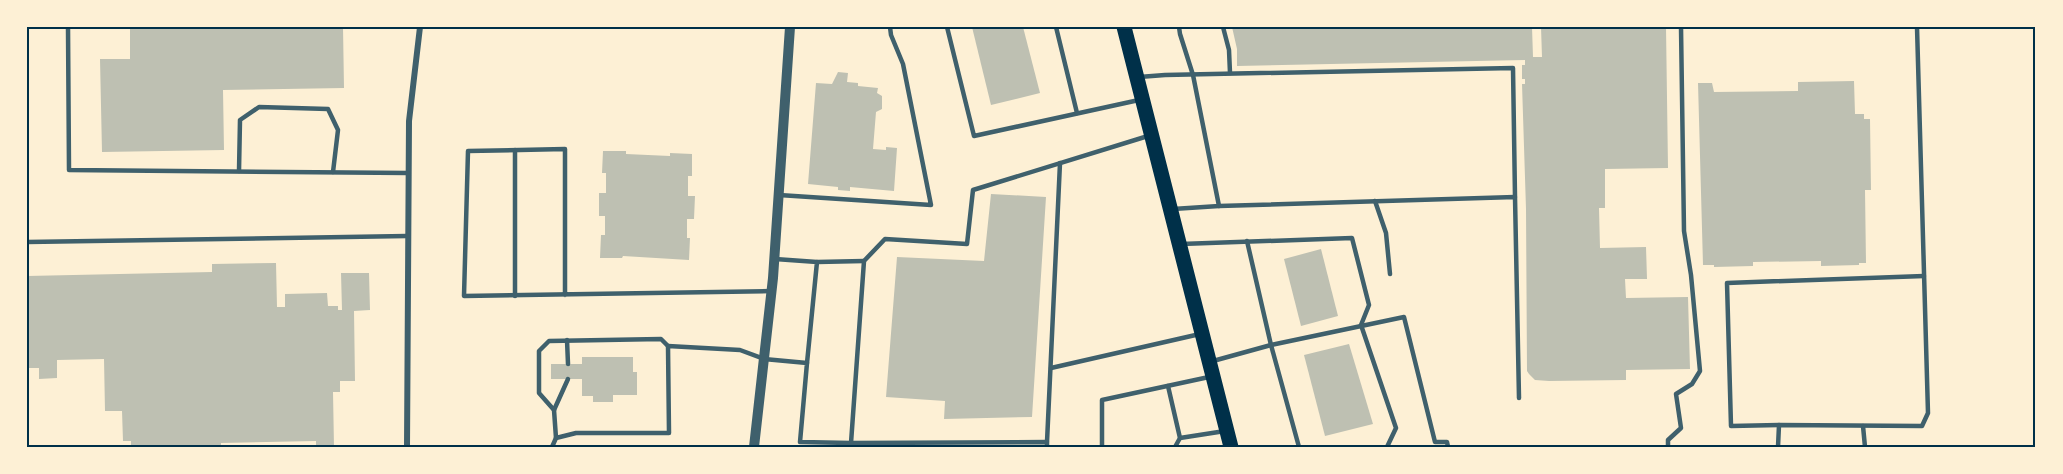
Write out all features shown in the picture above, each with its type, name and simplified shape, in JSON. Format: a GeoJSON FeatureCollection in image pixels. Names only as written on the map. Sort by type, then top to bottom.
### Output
{"type":"FeatureCollection","features":[{"type":"Feature","properties":{"kind":"main road"},"geometry":{"type":"LineString","coordinates":[[1124,27],[1231,447]]}},
{"type":"Feature","properties":{"kind":"street"},"geometry":{"type":"LineString","coordinates":[[407,447],[409,121],[420,27]]}},
{"type":"Feature","properties":{"kind":"street"},"geometry":{"type":"LineString","coordinates":[[754,447],[775,259],[790,27]]}},
{"type":"Feature","properties":{"kind":"lane"},"geometry":{"type":"LineString","coordinates":[[68,27],[69,170],[408,172]]}},
{"type":"Feature","properties":{"kind":"lane"},"geometry":{"type":"LineString","coordinates":[[779,195],[931,205],[903,64],[890,27]]}},
{"type":"Feature","properties":{"kind":"lane"},"geometry":{"type":"LineString","coordinates":[[947,27],[974,136],[1142,99]]}},
{"type":"Feature","properties":{"kind":"lane"},"geometry":{"type":"LineString","coordinates":[[1056,27],[1077,113]]}},
{"type":"Feature","properties":{"kind":"lane"},"geometry":{"type":"LineString","coordinates":[[1179,27],[1193,75],[1219,206]]}},
{"type":"Feature","properties":{"kind":"lane"},"geometry":{"type":"LineString","coordinates":[[1223,27],[1229,50],[1230,73]]}},
{"type":"Feature","properties":{"kind":"lane"},"geometry":{"type":"LineString","coordinates":[[1668,447],[1668,440],[1681,428],[1676,394],[1692,384],[1700,371],[1691,275],[1684,231],[1681,27]]}},
{"type":"Feature","properties":{"kind":"lane"},"geometry":{"type":"LineString","coordinates":[[1917,27],[1928,413],[1923,426],[1731,426],[1727,283],[1924,276]]}},
{"type":"Feature","properties":{"kind":"lane"},"geometry":{"type":"LineString","coordinates":[[1136,77],[1230,73],[1513,69],[1520,398]]}},
{"type":"Feature","properties":{"kind":"lane"},"geometry":{"type":"LineString","coordinates":[[239,171],[240,120],[259,107],[328,109],[338,130],[333,172]]}},
{"type":"Feature","properties":{"kind":"lane"},"geometry":{"type":"LineString","coordinates":[[851,443],[864,261],[885,238],[968,244],[973,190],[1151,135]]}},
{"type":"Feature","properties":{"kind":"lane"},"geometry":{"type":"LineString","coordinates":[[565,295],[565,149],[468,152],[464,296],[515,296],[772,291]]}},
{"type":"Feature","properties":{"kind":"lane"},"geometry":{"type":"LineString","coordinates":[[515,150],[515,296]]}},
{"type":"Feature","properties":{"kind":"lane"},"geometry":{"type":"LineString","coordinates":[[817,262],[800,442],[1047,445],[1060,163]]}},
{"type":"Feature","properties":{"kind":"lane"},"geometry":{"type":"LineString","coordinates":[[1170,210],[1219,206],[1515,197]]}},
{"type":"Feature","properties":{"kind":"lane"},"geometry":{"type":"LineString","coordinates":[[1375,201],[1386,233],[1390,274]]}},
{"type":"Feature","properties":{"kind":"lane"},"geometry":{"type":"LineString","coordinates":[[27,242],[407,236]]}},
{"type":"Feature","properties":{"kind":"lane"},"geometry":{"type":"LineString","coordinates":[[1179,244],[1352,238],[1369,305],[1361,325],[1395,428],[1387,447]]}},
{"type":"Feature","properties":{"kind":"lane"},"geometry":{"type":"LineString","coordinates":[[1247,241],[1271,345],[1299,447]]}},
{"type":"Feature","properties":{"kind":"lane"},"geometry":{"type":"LineString","coordinates":[[775,259],[817,262],[864,261]]}},
{"type":"Feature","properties":{"kind":"lane"},"geometry":{"type":"LineString","coordinates":[[1102,447],[1102,400],[1168,386],[1271,345],[1404,317],[1435,442],[1447,442],[1448,447]]}},
{"type":"Feature","properties":{"kind":"lane"},"geometry":{"type":"LineString","coordinates":[[1051,368],[1202,333]]}},
{"type":"Feature","properties":{"kind":"lane"},"geometry":{"type":"LineString","coordinates":[[554,410],[539,393],[538,351],[549,341],[661,339],[668,346],[740,350],[764,359],[807,363]]}},
{"type":"Feature","properties":{"kind":"lane"},"geometry":{"type":"LineString","coordinates":[[567,340],[568,364]]}},
{"type":"Feature","properties":{"kind":"lane"},"geometry":{"type":"LineString","coordinates":[[556,438],[576,433],[669,433],[668,346]]}},
{"type":"Feature","properties":{"kind":"lane"},"geometry":{"type":"LineString","coordinates":[[552,447],[556,438],[554,410],[568,379]]}},
{"type":"Feature","properties":{"kind":"lane"},"geometry":{"type":"LineString","coordinates":[[1168,386],[1180,438],[1175,447]]}},
{"type":"Feature","properties":{"kind":"lane"},"geometry":{"type":"LineString","coordinates":[[1778,447],[1779,425]]}},
{"type":"Feature","properties":{"kind":"lane"},"geometry":{"type":"LineString","coordinates":[[1863,426],[1865,447]]}},
{"type":"Feature","properties":{"kind":"lane"},"geometry":{"type":"LineString","coordinates":[[1180,438],[1227,431]]}},
{"type":"Feature","properties":{"kind":"building"},"geometry":{"type":"Polygon","coordinates":[[[160,27],[343,27],[344,88],[223,90],[224,150],[102,152],[100,59],[130,59],[130,29],[160,29],[160,27]]]}},
{"type":"Feature","properties":{"kind":"building"},"geometry":{"type":"Polygon","coordinates":[[[972,27],[1023,27],[1040,93],[991,105],[972,27]]]}},
{"type":"Feature","properties":{"kind":"building"},"geometry":{"type":"Polygon","coordinates":[[[1232,27],[1532,27],[1533,57],[1542,57],[1541,27],[1666,27],[1668,168],[1605,169],[1605,208],[1599,208],[1600,248],[1646,247],[1647,279],[1625,279],[1626,298],[1688,297],[1690,369],[1626,370],[1626,380],[1549,381],[1535,380],[1527,371],[1526,209],[1522,84],[1525,84],[1525,79],[1522,79],[1522,65],[1525,65],[1525,60],[1237,66],[1237,49],[1232,27]]]}},
{"type":"Feature","properties":{"kind":"building"},"geometry":{"type":"Polygon","coordinates":[[[838,72],[848,73],[847,82],[858,83],[858,86],[878,88],[877,93],[882,96],[882,109],[876,112],[873,149],[897,148],[894,191],[850,187],[850,191],[838,190],[838,187],[808,184],[816,83],[832,84],[838,72]]]}},
{"type":"Feature","properties":{"kind":"building"},"geometry":{"type":"Polygon","coordinates":[[[1854,81],[1855,114],[1864,114],[1864,119],[1870,119],[1871,190],[1865,190],[1866,263],[1821,266],[1821,261],[1753,262],[1753,266],[1703,265],[1698,83],[1712,83],[1714,92],[1798,91],[1798,82],[1854,81]]]}},
{"type":"Feature","properties":{"kind":"building"},"geometry":{"type":"Polygon","coordinates":[[[603,151],[670,156],[670,153],[692,154],[692,176],[688,176],[688,196],[695,196],[694,219],[687,219],[687,238],[690,238],[689,260],[623,256],[622,258],[600,258],[601,235],[605,235],[605,216],[599,216],[599,193],[606,193],[606,173],[602,173],[603,151]]]}},
{"type":"Feature","properties":{"kind":"building"},"geometry":{"type":"Polygon","coordinates":[[[991,194],[1046,197],[1032,417],[944,419],[945,401],[886,397],[897,257],[984,261],[991,194]]]}},
{"type":"Feature","properties":{"kind":"building"},"geometry":{"type":"Polygon","coordinates":[[[1321,249],[1338,316],[1301,326],[1284,259],[1321,249]]]}},
{"type":"Feature","properties":{"kind":"building"},"geometry":{"type":"Polygon","coordinates":[[[276,263],[277,307],[285,307],[285,294],[327,293],[328,306],[338,306],[338,310],[342,310],[341,273],[369,273],[370,310],[354,311],[355,381],[340,381],[340,392],[333,392],[334,447],[316,447],[316,441],[221,443],[221,447],[131,447],[131,441],[123,441],[122,411],[105,411],[104,359],[57,360],[57,378],[39,379],[39,368],[27,368],[27,276],[212,272],[212,264],[276,263]]]}},
{"type":"Feature","properties":{"kind":"building"},"geometry":{"type":"Polygon","coordinates":[[[1349,344],[1373,424],[1325,436],[1304,355],[1349,344]]]}},
{"type":"Feature","properties":{"kind":"building"},"geometry":{"type":"Polygon","coordinates":[[[582,357],[633,357],[633,372],[637,372],[637,395],[613,395],[613,402],[593,402],[593,396],[582,396],[582,379],[551,379],[551,364],[582,364],[582,357]]]}}]}
